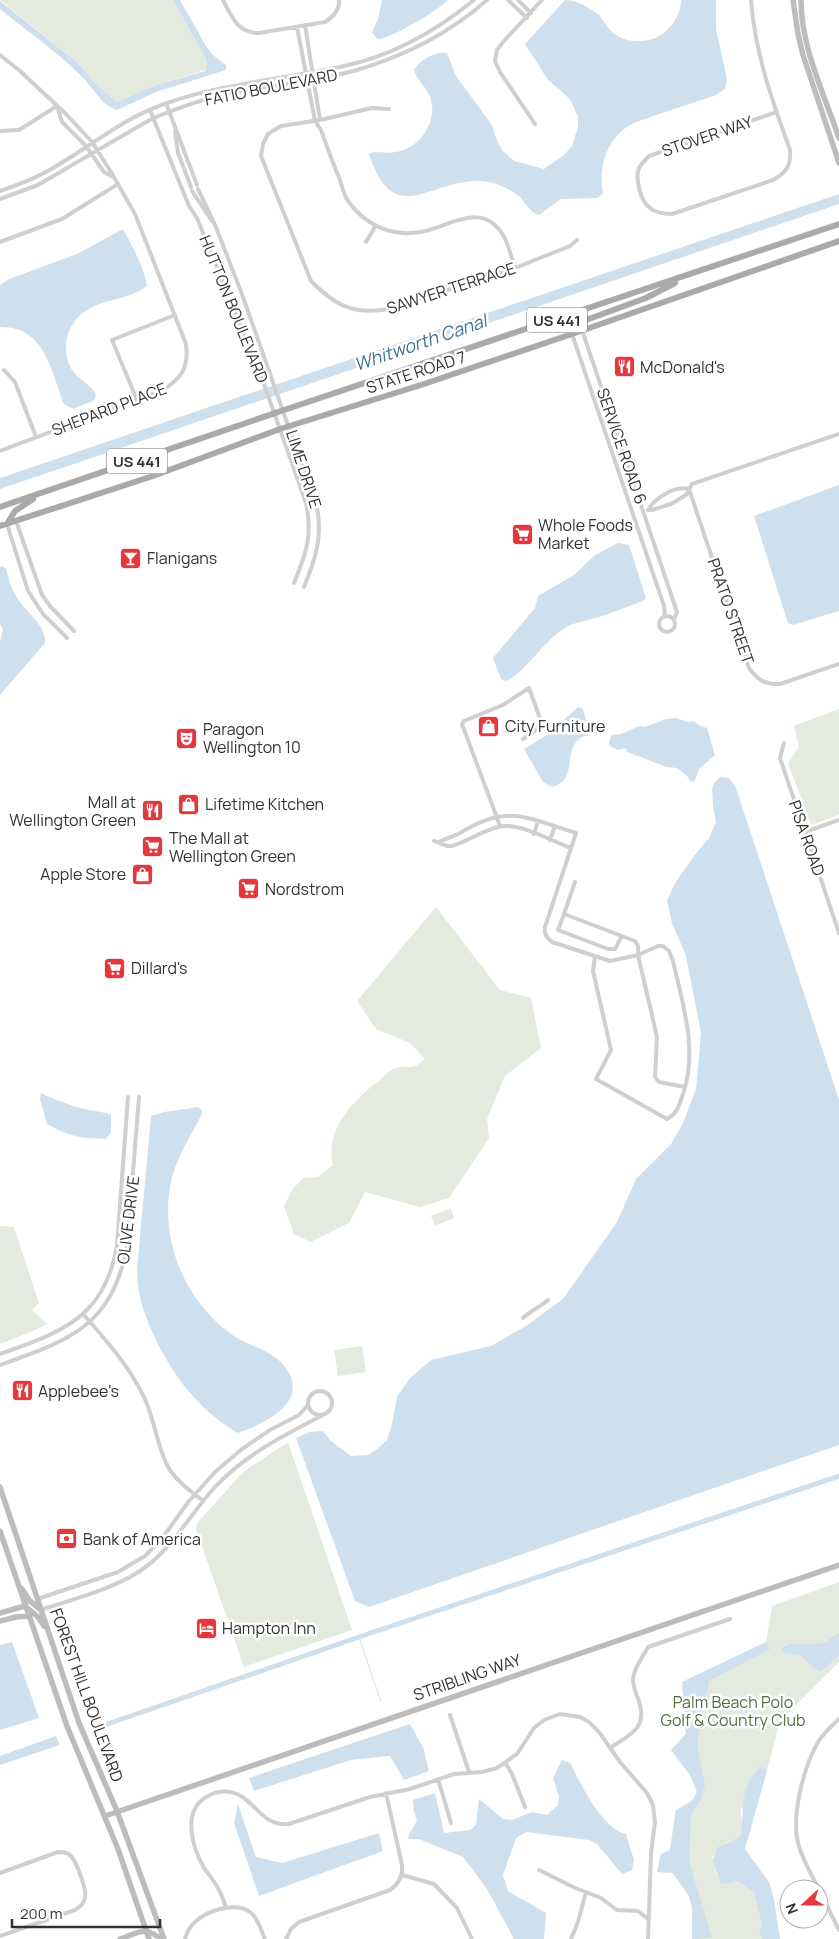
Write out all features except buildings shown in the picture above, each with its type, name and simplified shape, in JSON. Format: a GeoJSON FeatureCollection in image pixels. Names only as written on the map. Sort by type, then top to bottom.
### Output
{"type":"FeatureCollection","features":[{"type":"Feature","properties":{"kind":"main road","name":"STATE ROAD 7"},"geometry":{"type":"LineString","coordinates":[[0,507],[839,224]]}},
{"type":"Feature","properties":{"kind":"main road","name":"STATE ROAD 7"},"geometry":{"type":"LineString","coordinates":[[3,525],[153,476],[280,429],[424,384],[572,334],[724,279],[839,241]]}},
{"type":"Feature","properties":{"kind":"main road"},"geometry":{"type":"LineString","coordinates":[[572,334],[586,320],[646,298],[689,275]]}},
{"type":"Feature","properties":{"kind":"main road"},"geometry":{"type":"LineString","coordinates":[[3,525],[21,506],[50,490]]}},
{"type":"Feature","properties":{"kind":"street"},"geometry":{"type":"LineString","coordinates":[[223,0],[238,26],[249,33],[325,22],[333,17],[340,6],[339,0]]}},
{"type":"Feature","properties":{"kind":"street","name":"FATIO BOULEVARD"},"geometry":{"type":"LineString","coordinates":[[0,191],[41,174],[126,121],[166,103],[215,88],[345,66],[415,41],[450,20],[474,0]]}},
{"type":"Feature","properties":{"kind":"street","name":"FATIO BOULEVARD"},"geometry":{"type":"LineString","coordinates":[[0,199],[38,185],[153,118],[169,112],[216,96],[356,70],[396,56],[437,37],[487,0]]}},
{"type":"Feature","properties":{"kind":"street"},"geometry":{"type":"LineString","coordinates":[[508,0],[527,18]]}},
{"type":"Feature","properties":{"kind":"street"},"geometry":{"type":"LineString","coordinates":[[518,0],[531,13]]}},
{"type":"Feature","properties":{"kind":"street"},"geometry":{"type":"LineString","coordinates":[[535,124],[500,72],[495,61],[497,50],[502,42],[527,18],[542,0]]}},
{"type":"Feature","properties":{"kind":"street"},"geometry":{"type":"LineString","coordinates":[[751,0],[753,28],[759,59],[777,112]]}},
{"type":"Feature","properties":{"kind":"street"},"geometry":{"type":"LineString","coordinates":[[794,0],[798,34],[803,55],[839,163]]}},
{"type":"Feature","properties":{"kind":"street"},"geometry":{"type":"LineString","coordinates":[[801,0],[804,30],[810,54],[839,138]]}},
{"type":"Feature","properties":{"kind":"street"},"geometry":{"type":"LineString","coordinates":[[305,26],[314,79],[317,120]]}},
{"type":"Feature","properties":{"kind":"street"},"geometry":{"type":"LineString","coordinates":[[297,27],[305,73],[317,120],[347,200],[359,214],[375,227],[409,234],[423,232],[463,218],[478,217],[492,224],[503,236],[515,268]]}},
{"type":"Feature","properties":{"kind":"street","name":"SHEPARD PLACE"},"geometry":{"type":"LineString","coordinates":[[0,55],[57,106],[92,142],[97,150],[135,214],[146,239],[186,344],[188,357],[175,383],[163,390],[0,451]]}},
{"type":"Feature","properties":{"kind":"street","name":"HUTTON BOULEVARD"},"geometry":{"type":"LineString","coordinates":[[166,103],[197,187],[216,227],[243,297],[284,410]]}},
{"type":"Feature","properties":{"kind":"street"},"geometry":{"type":"LineString","coordinates":[[0,132],[19,130],[57,106]]}},
{"type":"Feature","properties":{"kind":"street","name":"SHEPARD PLACE"},"geometry":{"type":"LineString","coordinates":[[57,106],[62,122],[92,153],[104,172],[113,176]]}},
{"type":"Feature","properties":{"kind":"street","name":"SAWYER TERRACE"},"geometry":{"type":"LineString","coordinates":[[389,109],[372,108],[281,126],[268,134],[263,144],[262,156],[311,281],[339,305],[355,310],[372,312],[389,309],[515,268],[570,246],[577,240]]}},
{"type":"Feature","properties":{"kind":"street","name":"HUTTON BOULEVARD"},"geometry":{"type":"LineString","coordinates":[[150,110],[189,206],[197,218],[264,384],[274,414]]}},
{"type":"Feature","properties":{"kind":"street","name":"STOVER WAY"},"geometry":{"type":"LineString","coordinates":[[777,112],[790,150],[790,161],[784,174],[773,180],[672,214],[662,214],[649,208],[638,182],[639,168],[649,156],[777,112]]}},
{"type":"Feature","properties":{"kind":"street","name":"HUTTON BOULEVARD"},"geometry":{"type":"LineString","coordinates":[[174,125],[178,153],[192,189],[198,202],[216,227]]}},
{"type":"Feature","properties":{"kind":"street"},"geometry":{"type":"LineString","coordinates":[[169,158],[178,153]]}},
{"type":"Feature","properties":{"kind":"street"},"geometry":{"type":"LineString","coordinates":[[0,242],[62,219],[118,184]]}},
{"type":"Feature","properties":{"kind":"street"},"geometry":{"type":"LineString","coordinates":[[189,206],[198,202]]}},
{"type":"Feature","properties":{"kind":"street"},"geometry":{"type":"LineString","coordinates":[[366,242],[375,227]]}},
{"type":"Feature","properties":{"kind":"street"},"geometry":{"type":"LineString","coordinates":[[137,400],[112,340],[175,315]]}},
{"type":"Feature","properties":{"kind":"street","name":"SERVICE ROAD 6"},"geometry":{"type":"LineString","coordinates":[[582,330],[677,612],[674,619]]}},
{"type":"Feature","properties":{"kind":"street","name":"SERVICE ROAD 6"},"geometry":{"type":"LineString","coordinates":[[572,334],[664,606],[665,616]]}},
{"type":"Feature","properties":{"kind":"street"},"geometry":{"type":"LineString","coordinates":[[4,370],[16,382],[36,437]]}},
{"type":"Feature","properties":{"kind":"street","name":"LIME DRIVE"},"geometry":{"type":"LineString","coordinates":[[284,410],[313,493],[320,524],[319,545],[304,587]]}},
{"type":"Feature","properties":{"kind":"street","name":"LIME DRIVE"},"geometry":{"type":"LineString","coordinates":[[274,414],[306,503],[309,517],[309,542],[304,561],[294,583]]}},
{"type":"Feature","properties":{"kind":"street"},"geometry":{"type":"LineString","coordinates":[[644,512],[671,504],[686,495],[692,484],[839,434]]}},
{"type":"Feature","properties":{"kind":"street"},"geometry":{"type":"LineString","coordinates":[[649,510],[656,502],[672,491],[682,487],[689,489]]}},
{"type":"Feature","properties":{"kind":"street","name":"PRATO STREET"},"geometry":{"type":"LineString","coordinates":[[689,489],[749,668],[755,677],[770,684],[780,684],[839,664]]}},
{"type":"Feature","properties":{"kind":"street"},"geometry":{"type":"LineString","coordinates":[[16,521],[42,595],[74,631]]}},
{"type":"Feature","properties":{"kind":"street"},"geometry":{"type":"LineString","coordinates":[[3,525],[28,591],[43,614],[67,638]]}},
{"type":"Feature","properties":{"kind":"street"},"geometry":{"type":"LineString","coordinates":[[665,616],[674,619],[674,628],[666,632],[660,629],[659,623],[665,616]]}},
{"type":"Feature","properties":{"kind":"street"},"geometry":{"type":"LineString","coordinates":[[500,826],[462,724],[464,720],[503,705],[529,688],[540,720],[539,726],[532,734],[523,738]]}},
{"type":"Feature","properties":{"kind":"street","name":"PISA ROAD"},"geometry":{"type":"LineString","coordinates":[[784,743],[780,758],[839,932]]}},
{"type":"Feature","properties":{"kind":"street"},"geometry":{"type":"LineString","coordinates":[[571,848],[515,827],[500,826],[452,846],[437,842],[497,816],[517,816],[576,833],[544,932],[546,937],[552,942],[610,962],[638,955],[658,946],[663,946],[669,951],[674,961],[688,1030],[690,1058],[685,1087],[677,1111],[667,1119],[596,1079],[611,1050],[593,971],[595,957]]}},
{"type":"Feature","properties":{"kind":"street"},"geometry":{"type":"LineString","coordinates":[[805,832],[839,820]]}},
{"type":"Feature","properties":{"kind":"street"},"geometry":{"type":"LineString","coordinates":[[534,834],[538,821]]}},
{"type":"Feature","properties":{"kind":"street"},"geometry":{"type":"LineString","coordinates":[[550,840],[555,826]]}},
{"type":"Feature","properties":{"kind":"street"},"geometry":{"type":"LineString","coordinates":[[575,882],[558,930],[608,949],[615,949],[622,936]]}},
{"type":"Feature","properties":{"kind":"street"},"geometry":{"type":"LineString","coordinates":[[564,914],[635,941],[638,946],[638,955],[657,1037],[655,1077],[659,1082],[685,1087]]}},
{"type":"Feature","properties":{"kind":"street","name":"OLIVE DRIVE"},"geometry":{"type":"LineString","coordinates":[[0,1354],[57,1333],[83,1314],[106,1284],[115,1257],[122,1200],[128,1097]]}},
{"type":"Feature","properties":{"kind":"street","name":"OLIVE DRIVE"},"geometry":{"type":"LineString","coordinates":[[0,1364],[55,1345],[76,1333],[90,1322],[113,1292],[120,1278],[125,1258],[132,1197],[139,1097]]}},
{"type":"Feature","properties":{"kind":"street"},"geometry":{"type":"LineString","coordinates":[[523,1318],[548,1300]]}},
{"type":"Feature","properties":{"kind":"street"},"geometry":{"type":"LineString","coordinates":[[83,1314],[110,1344],[136,1383],[149,1410],[163,1453],[172,1472],[203,1501]]}},
{"type":"Feature","properties":{"kind":"street"},"geometry":{"type":"LineString","coordinates":[[18,1583],[30,1601],[41,1610],[125,1580],[155,1560],[167,1548],[217,1485],[251,1455],[326,1414],[331,1408],[332,1400],[330,1396],[324,1391],[312,1394],[308,1405],[300,1415],[270,1430],[242,1449],[215,1472],[145,1556],[118,1572],[37,1600]]}},
{"type":"Feature","properties":{"kind":"street"},"geometry":{"type":"LineString","coordinates":[[308,1405],[316,1414],[326,1414]]}},
{"type":"Feature","properties":{"kind":"street","name":"FOREST HILL BOULEVARD"},"geometry":{"type":"LineString","coordinates":[[0,1487],[79,1723],[117,1811],[164,1939]]}},
{"type":"Feature","properties":{"kind":"street","name":"FOREST HILL BOULEVARD"},"geometry":{"type":"LineString","coordinates":[[0,1531],[67,1726],[118,1849],[150,1939]]}},
{"type":"Feature","properties":{"kind":"street"},"geometry":{"type":"LineString","coordinates":[[166,1532],[174,1539]]}},
{"type":"Feature","properties":{"kind":"street","name":"STRIBLING WAY"},"geometry":{"type":"LineString","coordinates":[[105,1816],[839,1565]]}},
{"type":"Feature","properties":{"kind":"street"},"geometry":{"type":"LineString","coordinates":[[0,1612],[25,1606],[37,1616],[50,1638]]}},
{"type":"Feature","properties":{"kind":"street"},"geometry":{"type":"LineString","coordinates":[[0,1621],[29,1616]]}},
{"type":"Feature","properties":{"kind":"street"},"geometry":{"type":"LineString","coordinates":[[610,1748],[634,1732],[640,1723],[642,1713],[634,1685],[634,1678],[635,1671],[648,1647],[730,1619]]}},
{"type":"Feature","properties":{"kind":"street"},"geometry":{"type":"LineString","coordinates":[[226,1908],[219,1888],[202,1865],[191,1831],[190,1823],[193,1812],[197,1805],[206,1797],[216,1793],[234,1793],[244,1798],[269,1820],[285,1825],[457,1773],[490,1770],[506,1764],[517,1754],[538,1724],[560,1714],[574,1715],[590,1722],[599,1732],[647,1793],[654,1809],[655,1822],[651,1853],[648,1939]]}},
{"type":"Feature","properties":{"kind":"street"},"geometry":{"type":"LineString","coordinates":[[450,1715],[469,1772]]}},
{"type":"Feature","properties":{"kind":"street"},"geometry":{"type":"LineString","coordinates":[[814,1879],[800,1850],[796,1830],[796,1810],[812,1753],[822,1737],[839,1719]]}},
{"type":"Feature","properties":{"kind":"street"},"geometry":{"type":"LineString","coordinates":[[506,1764],[525,1807]]}},
{"type":"Feature","properties":{"kind":"street"},"geometry":{"type":"LineString","coordinates":[[438,1779],[451,1822]]}},
{"type":"Feature","properties":{"kind":"street"},"geometry":{"type":"LineString","coordinates":[[286,1939],[291,1929],[299,1922],[390,1890],[398,1882],[402,1875],[402,1865],[386,1793]]}},
{"type":"Feature","properties":{"kind":"street"},"geometry":{"type":"LineString","coordinates":[[0,1873],[58,1852],[65,1852],[75,1862],[86,1896],[84,1903],[75,1910],[0,1936]]}},
{"type":"Feature","properties":{"kind":"street"},"geometry":{"type":"LineString","coordinates":[[539,1870],[601,1898],[617,1910],[638,1911],[648,1919]]}},
{"type":"Feature","properties":{"kind":"street"},"geometry":{"type":"LineString","coordinates":[[402,1875],[434,1884],[456,1908],[472,1939]]}},
{"type":"Feature","properties":{"kind":"street"},"geometry":{"type":"LineString","coordinates":[[571,1939],[586,1892]]}},
{"type":"Feature","properties":{"kind":"street"},"geometry":{"type":"LineString","coordinates":[[185,1939],[190,1927],[198,1919],[226,1908],[238,1906],[255,1917],[265,1939]]}},
{"type":"Feature","properties":{"kind":"street"},"geometry":{"type":"LineString","coordinates":[[829,1910],[839,1930]]}},
{"type":"Feature","properties":{"kind":"street"},"geometry":{"type":"LineString","coordinates":[[120,1939],[146,1930],[160,1939]]}},
{"type":"Feature","properties":{"kind":"green space"},"geometry":{"type":"Polygon","coordinates":[[[0,0],[173,0],[206,59],[207,66],[205,70],[156,85],[117,102],[98,86],[78,63],[0,0]]]}},
{"type":"Feature","properties":{"kind":"green space"},"geometry":{"type":"Polygon","coordinates":[[[839,709],[839,815],[811,825],[788,763],[799,747],[794,726],[839,709]]]}},
{"type":"Feature","properties":{"kind":"green space"},"geometry":{"type":"Polygon","coordinates":[[[436,907],[500,990],[531,998],[541,1048],[505,1076],[487,1119],[489,1138],[449,1198],[420,1207],[365,1192],[349,1223],[311,1242],[294,1234],[284,1206],[292,1190],[303,1178],[318,1177],[333,1165],[331,1152],[337,1128],[344,1116],[361,1096],[388,1072],[401,1067],[414,1067],[425,1059],[410,1043],[376,1029],[357,1001],[436,907]]]}},
{"type":"Feature","properties":{"kind":"green space"},"geometry":{"type":"Polygon","coordinates":[[[451,1208],[454,1218],[435,1226],[431,1216],[451,1208]]]}},
{"type":"Feature","properties":{"kind":"green space"},"geometry":{"type":"Polygon","coordinates":[[[0,1226],[14,1227],[39,1303],[32,1310],[47,1324],[0,1344],[0,1226]]]}},
{"type":"Feature","properties":{"kind":"green space"},"geometry":{"type":"Polygon","coordinates":[[[362,1346],[366,1372],[338,1376],[334,1350],[362,1346]]]}},
{"type":"Feature","properties":{"kind":"green space"},"geometry":{"type":"Polygon","coordinates":[[[288,1442],[352,1630],[244,1667],[196,1529],[198,1522],[243,1472],[288,1442]]]}},
{"type":"Feature","properties":{"kind":"green space","name":"Palm Beach Polo Golf & Country Club"},"geometry":{"type":"Polygon","coordinates":[[[839,1582],[839,1632],[824,1643],[789,1644],[784,1653],[800,1656],[821,1672],[839,1656],[839,1662],[780,1721],[767,1771],[761,1766],[741,1810],[742,1825],[740,1836],[736,1841],[727,1842],[713,1856],[712,1861],[717,1875],[726,1884],[738,1881],[754,1893],[763,1924],[759,1933],[762,1939],[692,1939],[692,1908],[689,1896],[673,1873],[657,1872],[661,1854],[670,1850],[676,1810],[692,1801],[697,1792],[690,1775],[671,1750],[686,1734],[682,1682],[766,1642],[772,1606],[839,1582]]]}},
{"type":"Feature","properties":{"kind":"water"},"geometry":{"type":"Polygon","coordinates":[[[173,0],[180,0],[206,46],[213,55],[226,65],[226,70],[156,92],[117,110],[108,106],[66,62],[0,9],[0,1],[78,63],[98,86],[117,102],[156,85],[205,71],[207,66],[206,59],[173,0]]]}},
{"type":"Feature","properties":{"kind":"water"},"geometry":{"type":"Polygon","coordinates":[[[382,0],[448,0],[414,24],[392,35],[377,39],[372,32],[378,19],[382,0]]]}},
{"type":"Feature","properties":{"kind":"water"},"geometry":{"type":"Polygon","coordinates":[[[565,0],[579,3],[592,10],[618,36],[632,41],[639,41],[654,38],[669,28],[679,13],[681,0],[716,0],[716,29],[727,79],[725,89],[716,95],[632,124],[623,130],[616,137],[606,154],[602,173],[603,193],[598,198],[561,199],[539,215],[534,213],[513,192],[489,182],[469,181],[418,195],[404,196],[391,191],[379,178],[369,154],[373,152],[400,151],[408,148],[415,144],[426,132],[432,116],[431,100],[414,70],[424,60],[438,53],[447,53],[456,76],[492,125],[502,150],[514,161],[544,169],[564,155],[572,146],[578,127],[578,117],[570,99],[548,80],[525,44],[565,0]]]}},
{"type":"Feature","properties":{"kind":"water","name":"Whitworth Canal"},"geometry":{"type":"Polygon","coordinates":[[[839,194],[839,204],[0,489],[0,478],[839,194]]]}},
{"type":"Feature","properties":{"kind":"water"},"geometry":{"type":"Polygon","coordinates":[[[123,229],[141,265],[147,286],[127,296],[96,305],[78,317],[71,327],[66,345],[69,364],[71,369],[91,387],[96,395],[93,401],[73,409],[64,404],[50,365],[37,342],[27,334],[15,329],[0,327],[0,285],[9,279],[77,254],[123,229]]]}},
{"type":"Feature","properties":{"kind":"water"},"geometry":{"type":"Polygon","coordinates":[[[839,485],[839,611],[793,625],[788,623],[754,516],[839,485]]]}},
{"type":"Feature","properties":{"kind":"water"},"geometry":{"type":"Polygon","coordinates":[[[618,543],[629,545],[646,598],[643,601],[566,627],[556,634],[520,672],[506,681],[501,679],[493,658],[535,608],[538,596],[574,575],[595,555],[618,543]]]}},
{"type":"Feature","properties":{"kind":"water"},"geometry":{"type":"Polygon","coordinates":[[[3,566],[6,569],[16,596],[39,624],[45,636],[45,643],[0,695],[0,641],[3,630],[0,624],[0,567],[3,566]]]}},
{"type":"Feature","properties":{"kind":"water"},"geometry":{"type":"Polygon","coordinates":[[[578,707],[583,709],[590,735],[580,738],[574,745],[565,779],[560,784],[551,787],[543,782],[524,749],[547,735],[578,707]]]}},
{"type":"Feature","properties":{"kind":"water"},"geometry":{"type":"Polygon","coordinates":[[[675,718],[689,722],[694,721],[700,726],[707,728],[715,755],[700,768],[694,782],[690,781],[677,768],[667,767],[627,752],[626,748],[618,750],[610,746],[611,735],[621,734],[639,726],[645,727],[666,719],[675,718]]]}},
{"type":"Feature","properties":{"kind":"water"},"geometry":{"type":"Polygon","coordinates":[[[720,777],[729,778],[736,788],[839,1100],[839,1445],[369,1607],[355,1601],[296,1438],[310,1432],[323,1431],[331,1441],[351,1456],[368,1455],[377,1449],[387,1440],[397,1397],[410,1378],[431,1360],[491,1346],[526,1326],[563,1299],[617,1222],[636,1179],[671,1144],[683,1123],[696,1089],[701,1033],[686,956],[672,923],[667,901],[675,883],[709,838],[716,822],[712,789],[714,783],[720,777]]]}},
{"type":"Feature","properties":{"kind":"water"},"geometry":{"type":"Polygon","coordinates":[[[41,1093],[80,1108],[111,1114],[111,1132],[106,1139],[82,1137],[62,1132],[47,1124],[40,1099],[41,1093]]]}},
{"type":"Feature","properties":{"kind":"water"},"geometry":{"type":"Polygon","coordinates":[[[198,1107],[202,1110],[202,1114],[175,1168],[170,1187],[169,1229],[173,1249],[189,1287],[201,1305],[231,1334],[276,1358],[288,1371],[293,1383],[292,1393],[287,1403],[279,1411],[258,1425],[237,1433],[203,1407],[176,1374],[152,1332],[146,1318],[138,1286],[137,1269],[151,1116],[198,1107]]]}},
{"type":"Feature","properties":{"kind":"water"},"geometry":{"type":"Polygon","coordinates":[[[839,1632],[839,1656],[821,1672],[800,1656],[784,1653],[782,1648],[789,1644],[824,1643],[839,1632]]]}},
{"type":"Feature","properties":{"kind":"water"},"geometry":{"type":"Polygon","coordinates":[[[12,1642],[39,1718],[0,1730],[0,1645],[12,1642]]]}},
{"type":"Feature","properties":{"kind":"water"},"geometry":{"type":"Polygon","coordinates":[[[766,1642],[770,1649],[709,1681],[697,1744],[705,1786],[701,1800],[691,1815],[689,1861],[712,1938],[692,1939],[692,1908],[689,1896],[673,1873],[657,1872],[661,1854],[670,1850],[676,1810],[692,1801],[697,1792],[690,1775],[671,1750],[686,1734],[682,1682],[766,1642]]]}},
{"type":"Feature","properties":{"kind":"water"},"geometry":{"type":"Polygon","coordinates":[[[410,1724],[423,1747],[429,1771],[404,1780],[390,1756],[351,1760],[254,1791],[249,1778],[410,1724]]]}},
{"type":"Feature","properties":{"kind":"water"},"geometry":{"type":"Polygon","coordinates":[[[56,1736],[60,1745],[0,1765],[0,1756],[56,1736]]]}},
{"type":"Feature","properties":{"kind":"water"},"geometry":{"type":"Polygon","coordinates":[[[562,1760],[570,1763],[593,1805],[601,1815],[609,1824],[626,1834],[634,1860],[632,1870],[622,1874],[597,1844],[589,1840],[526,1832],[516,1838],[503,1875],[508,1891],[546,1913],[544,1939],[514,1939],[487,1889],[463,1857],[419,1839],[408,1839],[417,1821],[413,1800],[435,1793],[444,1833],[470,1830],[476,1825],[479,1799],[503,1819],[512,1820],[532,1812],[547,1815],[558,1805],[559,1797],[553,1778],[562,1760]]]}},
{"type":"Feature","properties":{"kind":"water"},"geometry":{"type":"Polygon","coordinates":[[[761,1766],[767,1771],[745,1849],[769,1882],[774,1899],[780,1939],[762,1939],[759,1933],[762,1924],[754,1893],[738,1881],[726,1884],[721,1883],[712,1861],[718,1847],[740,1836],[745,1791],[753,1775],[761,1766]]]}},
{"type":"Feature","properties":{"kind":"water"},"geometry":{"type":"Polygon","coordinates":[[[238,1804],[256,1857],[282,1863],[379,1833],[383,1851],[259,1896],[234,1823],[238,1804]]]}},
{"type":"Feature","properties":{"kind":"waterway"},"geometry":{"type":"LineString","coordinates":[[96,1728],[359,1637],[839,1476]]}},
{"type":"Feature","properties":{"kind":"waterway"},"geometry":{"type":"LineString","coordinates":[[359,1637],[381,1702]]}},
{"type":"Feature","properties":{"kind":"place","name":"McDonald's"},"geometry":{"type":"Point","coordinates":[624,367]}},
{"type":"Feature","properties":{"kind":"place","name":"Whole Foods Market"},"geometry":{"type":"Point","coordinates":[522,534]}},
{"type":"Feature","properties":{"kind":"place","name":"Flanigans"},"geometry":{"type":"Point","coordinates":[131,558]}},
{"type":"Feature","properties":{"kind":"place","name":"City Furniture"},"geometry":{"type":"Point","coordinates":[489,726]}},
{"type":"Feature","properties":{"kind":"place","name":"Paragon Wellington 10"},"geometry":{"type":"Point","coordinates":[187,738]}},
{"type":"Feature","properties":{"kind":"place","name":"Lifetime Kitchen"},"geometry":{"type":"Point","coordinates":[189,804]}},
{"type":"Feature","properties":{"kind":"place","name":"Mall at Wellington Green"},"geometry":{"type":"Point","coordinates":[152,811]}},
{"type":"Feature","properties":{"kind":"place","name":"The Mall at Wellington Green"},"geometry":{"type":"Point","coordinates":[153,847]}},
{"type":"Feature","properties":{"kind":"place","name":"Apple Store"},"geometry":{"type":"Point","coordinates":[142,874]}},
{"type":"Feature","properties":{"kind":"place","name":"Nordstrom"},"geometry":{"type":"Point","coordinates":[249,889]}},
{"type":"Feature","properties":{"kind":"place","name":"Dillard's"},"geometry":{"type":"Point","coordinates":[115,968]}},
{"type":"Feature","properties":{"kind":"place","name":"Applebee's"},"geometry":{"type":"Point","coordinates":[22,1391]}},
{"type":"Feature","properties":{"kind":"place","name":"Bank of America"},"geometry":{"type":"Point","coordinates":[67,1539]}},
{"type":"Feature","properties":{"kind":"place","name":"Hampton Inn"},"geometry":{"type":"Point","coordinates":[206,1628]}}]}
